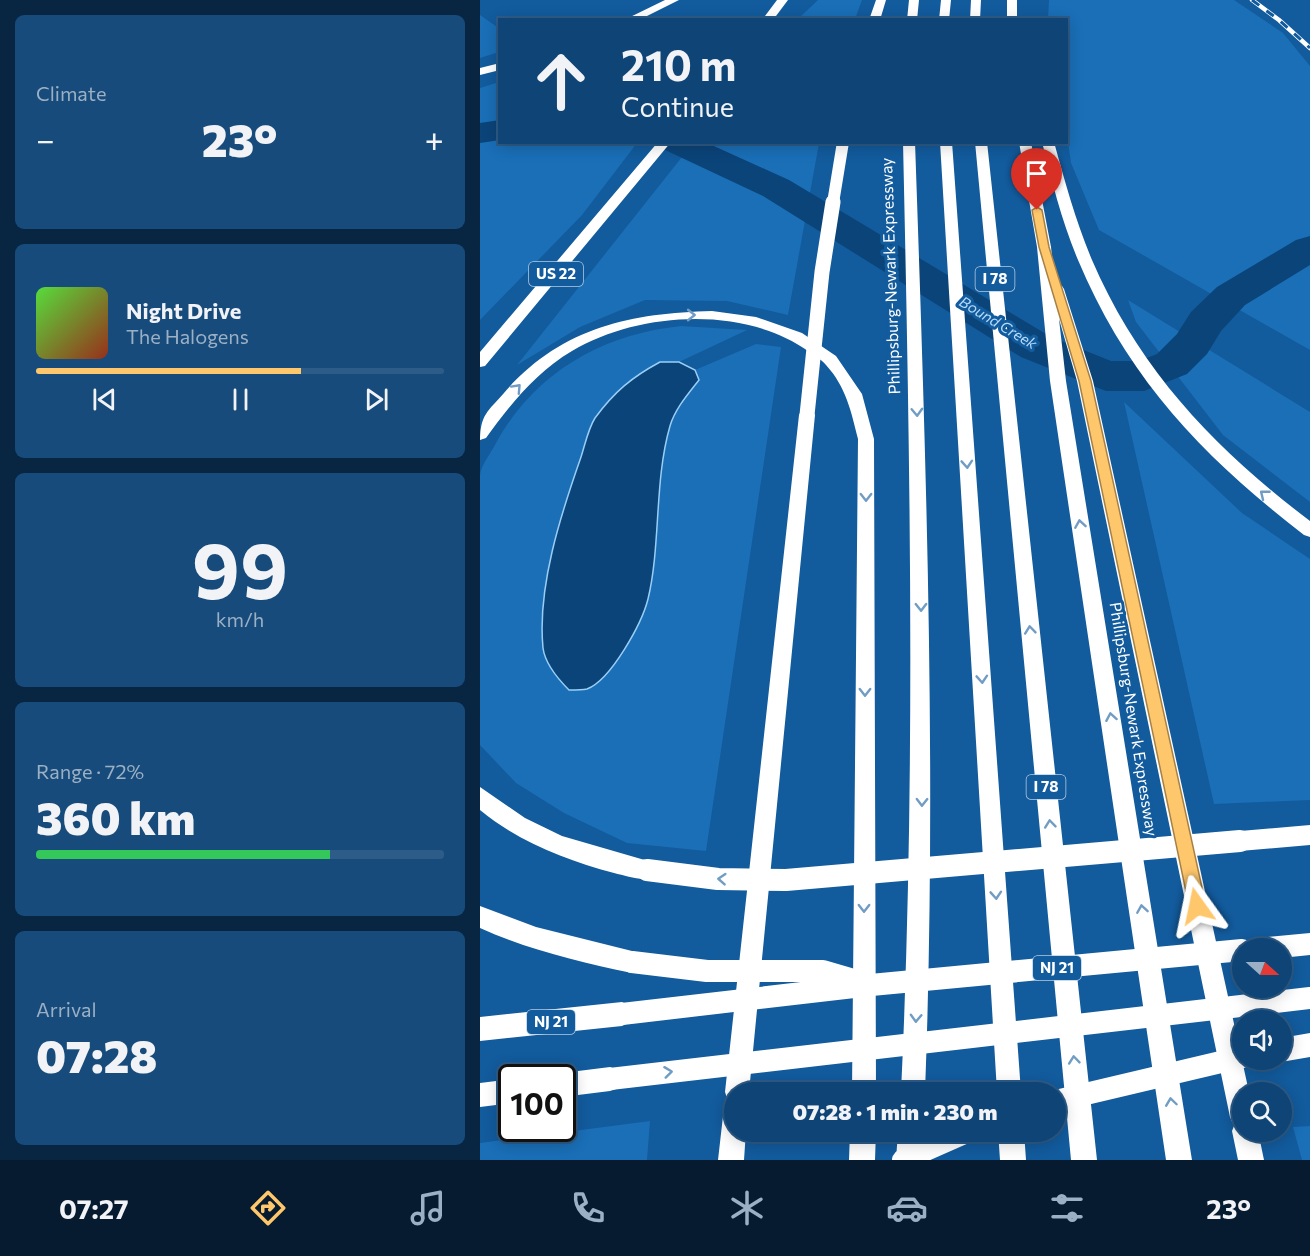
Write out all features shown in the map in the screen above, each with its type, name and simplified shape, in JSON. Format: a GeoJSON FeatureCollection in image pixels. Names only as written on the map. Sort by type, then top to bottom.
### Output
{"type":"FeatureCollection","features":[{"type":"Feature","properties":{"kind":"highway"},"geometry":{"type":"LineString","coordinates":[[634,18],[674,0]]}},
{"type":"Feature","properties":{"kind":"highway"},"geometry":{"type":"LineString","coordinates":[[769,18],[783,0]]}},
{"type":"Feature","properties":{"kind":"highway"},"geometry":{"type":"LineString","coordinates":[[875,18],[881,0]]}},
{"type":"Feature","properties":{"kind":"highway"},"geometry":{"type":"LineString","coordinates":[[912,18],[914,0]]}},
{"type":"Feature","properties":{"kind":"highway"},"geometry":{"type":"LineString","coordinates":[[944,18],[946,0]]}},
{"type":"Feature","properties":{"kind":"highway"},"geometry":{"type":"LineString","coordinates":[[975,18],[976,0]]}},
{"type":"Feature","properties":{"kind":"highway"},"geometry":{"type":"LineString","coordinates":[[1012,0],[1012,18]]}},
{"type":"Feature","properties":{"kind":"highway"},"geometry":{"type":"LineString","coordinates":[[480,72],[498,67]]}},
{"type":"Feature","properties":{"kind":"highway","name":"US 22"},"geometry":{"type":"LineString","coordinates":[[480,354],[512,326],[663,144]]}},
{"type":"Feature","properties":{"kind":"highway"},"geometry":{"type":"LineString","coordinates":[[738,1082],[822,272],[843,144]]}},
{"type":"Feature","properties":{"kind":"highway","name":"Phillipsburg-Newark Expressway"},"geometry":{"type":"LineString","coordinates":[[909,144],[922,796],[913,1082]]}},
{"type":"Feature","properties":{"kind":"highway","name":"I 78"},"geometry":{"type":"LineString","coordinates":[[946,144],[1008,1082]]}},
{"type":"Feature","properties":{"kind":"highway","name":"I 78"},"geometry":{"type":"LineString","coordinates":[[981,144],[1084,1160]]}},
{"type":"Feature","properties":{"kind":"highway","name":"Phillipsburg-Newark Expressway"},"geometry":{"type":"LineString","coordinates":[[1025,144],[1044,247],[1058,381],[1179,1160]]}},
{"type":"Feature","properties":{"kind":"highway"},"geometry":{"type":"LineString","coordinates":[[1049,144],[1066,207],[1086,265],[1104,305],[1130,348],[1164,394],[1212,447],[1250,483],[1310,530]]}},
{"type":"Feature","properties":{"kind":"highway"},"geometry":{"type":"LineString","coordinates":[[1044,247],[1085,381],[1235,1082]]}},
{"type":"Feature","properties":{"kind":"highway"},"geometry":{"type":"LineString","coordinates":[[480,434],[528,376],[566,348],[608,329],[657,317],[694,315],[732,317],[783,330],[812,345],[826,356],[843,373],[856,393],[862,407],[866,439],[864,1082]]}},
{"type":"Feature","properties":{"kind":"highway"},"geometry":{"type":"LineString","coordinates":[[480,362],[512,326]]}},
{"type":"Feature","properties":{"kind":"highway"},"geometry":{"type":"LineString","coordinates":[[480,797],[511,821],[557,846],[605,861],[647,870],[718,879],[797,880],[1310,835]]}},
{"type":"Feature","properties":{"kind":"highway"},"geometry":{"type":"LineString","coordinates":[[480,916],[509,930],[544,942],[632,963],[707,971],[823,971],[871,985]]}},
{"type":"Feature","properties":{"kind":"highway"},"geometry":{"type":"LineString","coordinates":[[1292,946],[1310,944]]}},
{"type":"Feature","properties":{"kind":"highway","name":"NJ 21"},"geometry":{"type":"LineString","coordinates":[[480,1029],[871,985],[1232,951]]}},
{"type":"Feature","properties":{"kind":"highway"},"geometry":{"type":"LineString","coordinates":[[576,1083],[1310,998]]}},
{"type":"Feature","properties":{"kind":"highway"},"geometry":{"type":"LineString","coordinates":[[1292,1048],[1310,1045]]}},
{"type":"Feature","properties":{"kind":"highway"},"geometry":{"type":"LineString","coordinates":[[1066,1098],[1232,1059]]}},
{"type":"Feature","properties":{"kind":"highway"},"geometry":{"type":"LineString","coordinates":[[480,1095],[498,1093]]}},
{"type":"Feature","properties":{"kind":"highway"},"geometry":{"type":"LineString","coordinates":[[730,1160],[732,1142]]}},
{"type":"Feature","properties":{"kind":"highway"},"geometry":{"type":"LineString","coordinates":[[862,1160],[863,1142]]}},
{"type":"Feature","properties":{"kind":"highway"},"geometry":{"type":"LineString","coordinates":[[909,1160],[910,1142]]}},
{"type":"Feature","properties":{"kind":"highway"},"geometry":{"type":"LineString","coordinates":[[903,1160],[944,1142]]}},
{"type":"Feature","properties":{"kind":"highway"},"geometry":{"type":"LineString","coordinates":[[1012,1142],[1013,1160]]}},
{"type":"Feature","properties":{"kind":"highway"},"geometry":{"type":"LineString","coordinates":[[1247,1142],[1251,1160]]}},
{"type":"Feature","properties":{"kind":"shaded area"},"geometry":{"type":"Polygon","coordinates":[[[818,0],[862,0],[855,18],[799,18],[818,0]]]}},
{"type":"Feature","properties":{"kind":"shaded area"},"geometry":{"type":"Polygon","coordinates":[[[1049,0],[1234,0],[1283,33],[1310,66],[1310,350],[1099,230],[1071,163],[1068,142],[1068,18],[1048,18],[1049,0]]]}},
{"type":"Feature","properties":{"kind":"shaded area"},"geometry":{"type":"Polygon","coordinates":[[[480,15],[498,28],[498,52],[480,58],[480,15]]]}},
{"type":"Feature","properties":{"kind":"shaded area"},"geometry":{"type":"Polygon","coordinates":[[[498,82],[498,144],[636,144],[582,215],[480,320],[480,88],[498,82]]]}},
{"type":"Feature","properties":{"kind":"shaded area"},"geometry":{"type":"Polygon","coordinates":[[[692,144],[819,144],[788,315],[727,301],[645,300],[580,327],[517,365],[692,144]]]}},
{"type":"Feature","properties":{"kind":"shaded area"},"geometry":{"type":"Polygon","coordinates":[[[1128,300],[1310,412],[1310,502],[1223,435],[1136,322],[1128,300]]]}},
{"type":"Feature","properties":{"kind":"shaded area"},"geometry":{"type":"Polygon","coordinates":[[[681,326],[747,330],[679,362],[660,362],[594,421],[575,473],[543,597],[544,650],[557,678],[603,676],[621,654],[636,629],[648,600],[664,454],[670,426],[676,412],[699,380],[695,370],[756,344],[781,347],[706,851],[627,843],[564,813],[516,783],[480,745],[480,475],[482,467],[512,418],[530,396],[551,377],[598,348],[652,330],[681,326]]]}},
{"type":"Feature","properties":{"kind":"shaded area"},"geometry":{"type":"Polygon","coordinates":[[[660,362],[679,362],[695,370],[699,380],[675,414],[665,447],[659,491],[655,557],[648,599],[632,636],[606,675],[587,689],[569,690],[549,665],[543,648],[544,600],[552,551],[595,418],[624,386],[660,362]]]}},
{"type":"Feature","properties":{"kind":"shaded area"},"geometry":{"type":"Polygon","coordinates":[[[1124,402],[1242,513],[1310,559],[1310,800],[1214,804],[1124,402]]]}},
{"type":"Feature","properties":{"kind":"shaded area"},"geometry":{"type":"Polygon","coordinates":[[[650,1121],[647,1160],[480,1160],[480,1143],[498,1141],[576,1142],[576,1131],[650,1121]]]}},
{"type":"Feature","properties":{"kind":"shaded area"},"geometry":{"type":"Polygon","coordinates":[[[1310,1126],[1310,1160],[1302,1160],[1293,1127],[1310,1126]]]}},
{"type":"Feature","properties":{"kind":"waterway","name":"Bound Creek"},"geometry":{"type":"LineString","coordinates":[[480,133],[498,130]]}},
{"type":"Feature","properties":{"kind":"waterway","name":"Bound Creek"},"geometry":{"type":"LineString","coordinates":[[679,144],[776,188],[1036,347],[1106,376],[1144,376],[1172,364],[1192,344],[1206,322],[1231,296],[1310,248]]}},
{"type":"Feature","properties":{"kind":"railway"},"geometry":{"type":"LineString","coordinates":[[1252,0],[1279,20],[1310,48]]}},
{"type":"Feature","properties":{"kind":"route"},"geometry":{"type":"LineString","coordinates":[[1037,210],[1044,247],[1085,381],[1197,906]]}}]}
